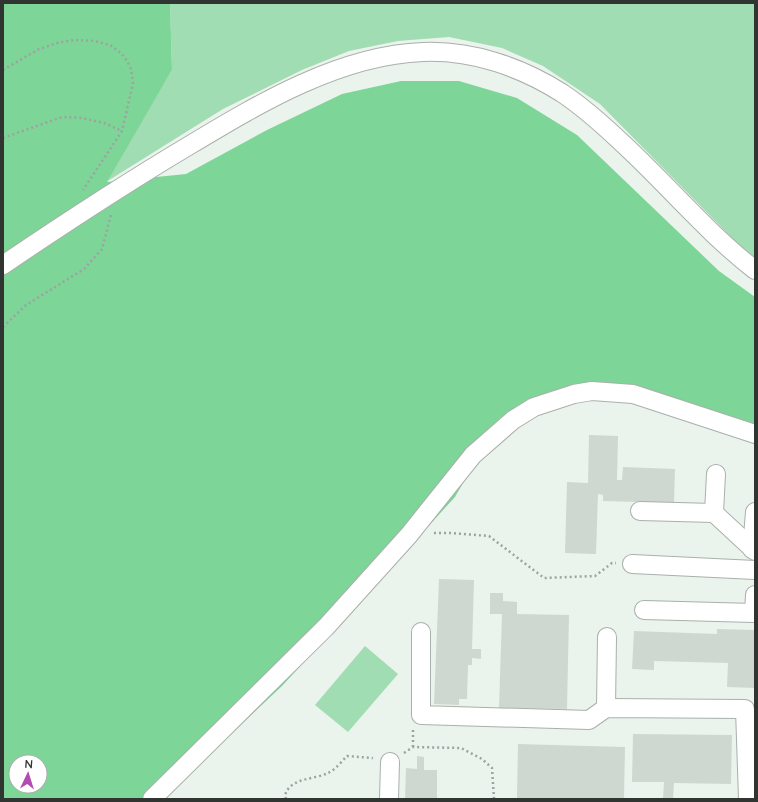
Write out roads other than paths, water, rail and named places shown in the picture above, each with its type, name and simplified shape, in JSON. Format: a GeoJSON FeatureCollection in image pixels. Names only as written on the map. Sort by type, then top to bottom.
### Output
{"type":"FeatureCollection","features":[{"type":"Feature","properties":{"kind":"street"},"geometry":{"type":"LineString","coordinates":[[3,265],[154,166],[252,108],[296,87],[344,68],[379,58],[425,52],[449,53],[479,57],[505,65],[535,78],[562,93],[588,112],[611,132],[722,241],[755,270]]}},
{"type":"Feature","properties":{"kind":"street"},"geometry":{"type":"LineString","coordinates":[[152,799],[326,627],[409,535],[473,455],[513,420],[534,407],[574,394],[592,391],[633,394],[755,434]]}},
{"type":"Feature","properties":{"kind":"street"},"geometry":{"type":"LineString","coordinates":[[714,513],[716,474]]}},
{"type":"Feature","properties":{"kind":"street"},"geometry":{"type":"LineString","coordinates":[[640,511],[714,513],[754,550]]}},
{"type":"Feature","properties":{"kind":"street"},"geometry":{"type":"LineString","coordinates":[[754,550],[755,512]]}},
{"type":"Feature","properties":{"kind":"street"},"geometry":{"type":"LineString","coordinates":[[632,564],[755,570]]}},
{"type":"Feature","properties":{"kind":"street"},"geometry":{"type":"LineString","coordinates":[[644,610],[754,613],[755,595]]}},
{"type":"Feature","properties":{"kind":"street"},"geometry":{"type":"LineString","coordinates":[[421,632],[421,715],[589,720],[606,708],[750,708],[748,799]]}},
{"type":"Feature","properties":{"kind":"street"},"geometry":{"type":"LineString","coordinates":[[606,708],[607,637]]}},
{"type":"Feature","properties":{"kind":"street"},"geometry":{"type":"LineString","coordinates":[[389,799],[390,762]]}}]}
